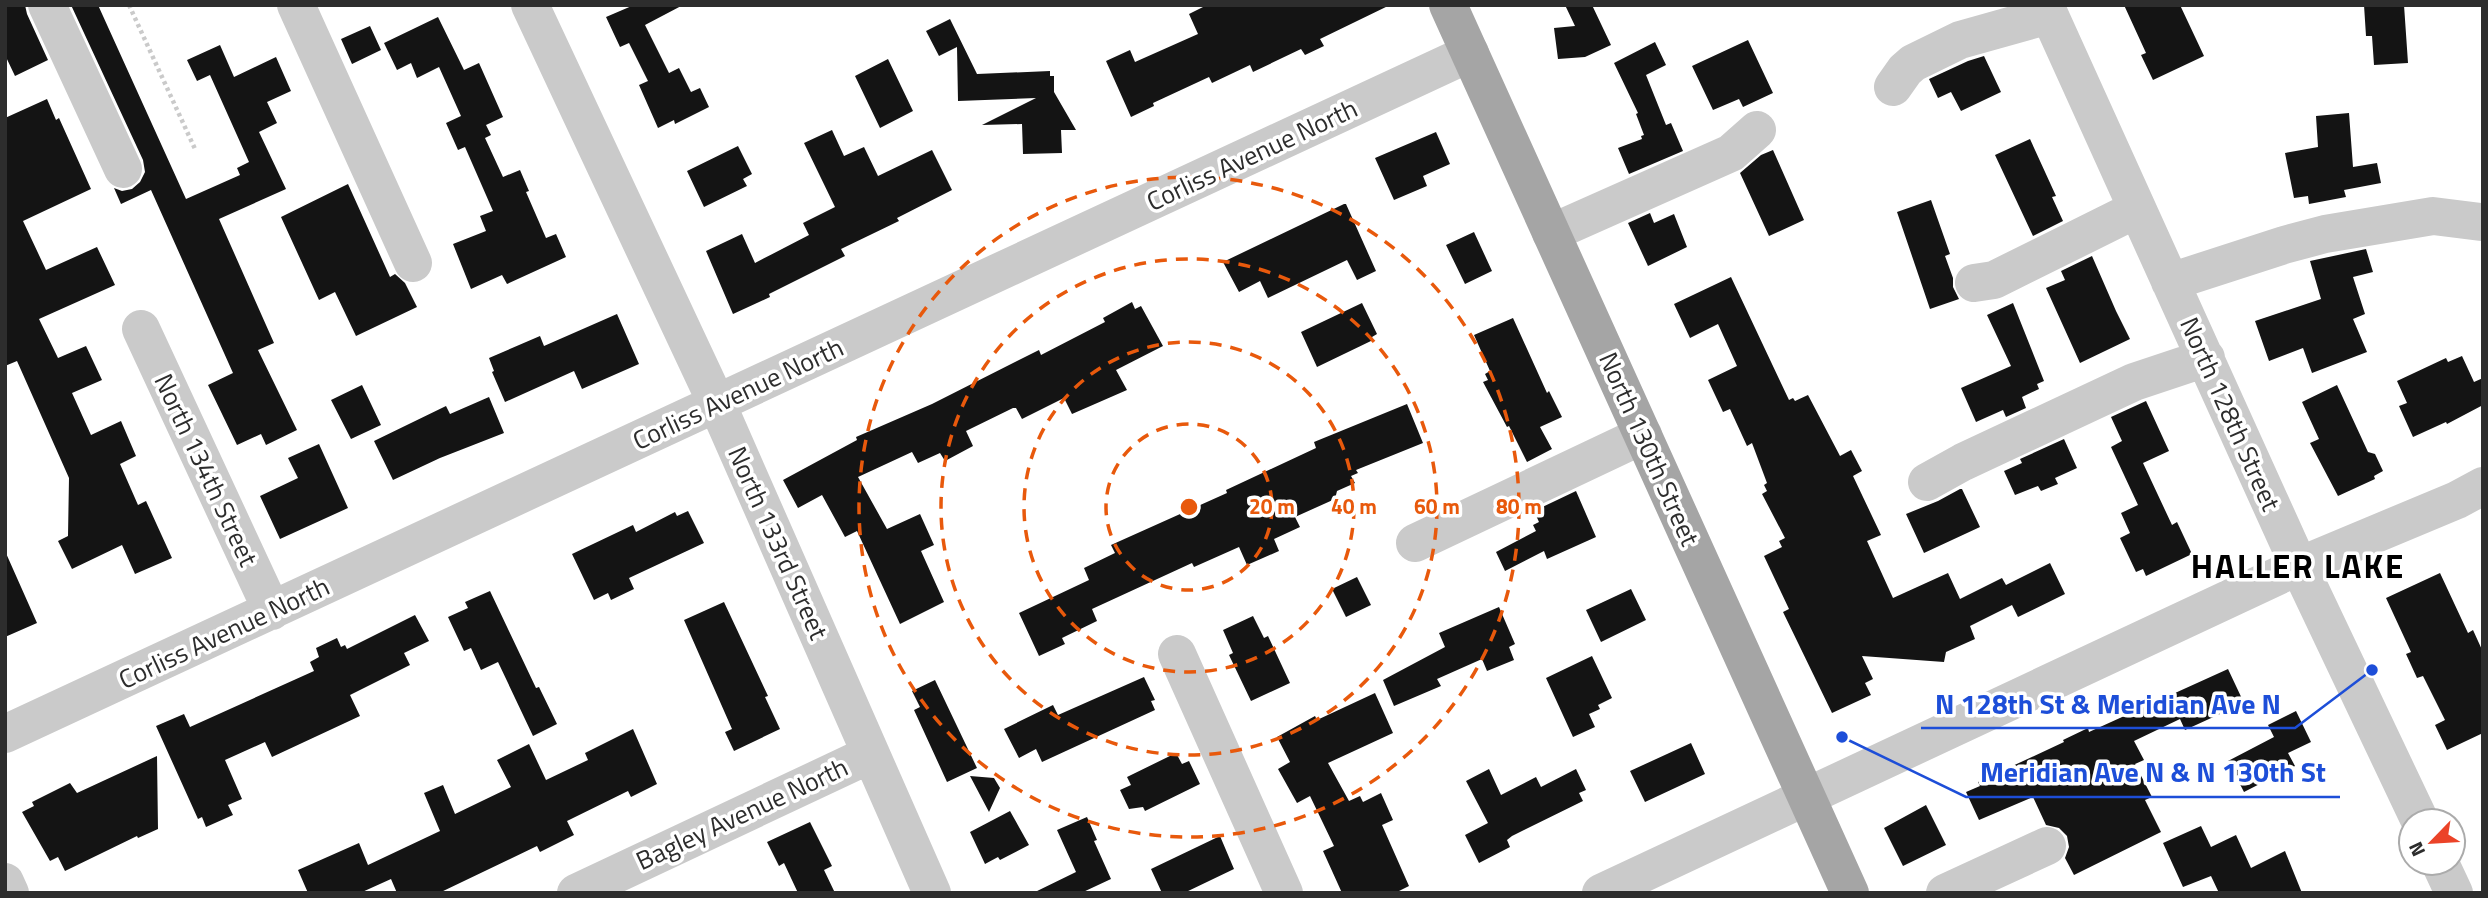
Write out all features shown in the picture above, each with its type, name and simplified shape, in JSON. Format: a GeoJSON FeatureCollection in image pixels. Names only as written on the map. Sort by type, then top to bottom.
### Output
{"type":"FeatureCollection","features":[{"type":"Feature","properties":{"kind":"main road","name":"North 130th Street"},"geometry":{"type":"LineString","coordinates":[[1448,5],[1850,893]]}},
{"type":"Feature","properties":{"kind":"street"},"geometry":{"type":"LineString","coordinates":[[47,5],[123,169]]}},
{"type":"Feature","properties":{"kind":"street"},"geometry":{"type":"LineString","coordinates":[[296,5],[413,263]]}},
{"type":"Feature","properties":{"kind":"street","name":"North 133rd Street"},"geometry":{"type":"LineString","coordinates":[[530,5],[717,404],[932,893]]}},
{"type":"Feature","properties":{"kind":"street"},"geometry":{"type":"LineString","coordinates":[[1893,87],[1913,63],[1960,40],[1978,33],[2014,26],[2047,10]]}},
{"type":"Feature","properties":{"kind":"street","name":"North 128th Street"},"geometry":{"type":"LineString","coordinates":[[2047,10],[2299,566],[2413,807]]}},
{"type":"Feature","properties":{"kind":"street","name":"Corliss Avenue North"},"geometry":{"type":"LineString","coordinates":[[5,734],[1470,53]]}},
{"type":"Feature","properties":{"kind":"street"},"geometry":{"type":"LineString","coordinates":[[1551,233],[1731,153],[1757,130]]}},
{"type":"Feature","properties":{"kind":"street"},"geometry":{"type":"LineString","coordinates":[[1974,283],[1994,280],[2137,209]]}},
{"type":"Feature","properties":{"kind":"street"},"geometry":{"type":"LineString","coordinates":[[2170,282],[2325,234],[2433,216],[2481,222]]}},
{"type":"Feature","properties":{"kind":"street","name":"North 134th Street"},"geometry":{"type":"LineString","coordinates":[[141,329],[272,611]]}},
{"type":"Feature","properties":{"kind":"street"},"geometry":{"type":"LineString","coordinates":[[1927,482],[1963,462],[2134,382],[2206,358]]}},
{"type":"Feature","properties":{"kind":"street"},"geometry":{"type":"LineString","coordinates":[[1415,542],[1643,435]]}},
{"type":"Feature","properties":{"kind":"street"},"geometry":{"type":"LineString","coordinates":[[1601,893],[2299,566],[2457,500],[2483,486]]}},
{"type":"Feature","properties":{"kind":"street"},"geometry":{"type":"LineString","coordinates":[[1177,653],[1284,893]]}},
{"type":"Feature","properties":{"kind":"street","name":"Bagley Avenue North"},"geometry":{"type":"LineString","coordinates":[[576,893],[871,754]]}},
{"type":"Feature","properties":{"kind":"street"},"geometry":{"type":"LineString","coordinates":[[1945,893],[2047,846]]}},
{"type":"Feature","properties":{"kind":"street"},"geometry":{"type":"LineString","coordinates":[[2447,877],[2454,893]]}},
{"type":"Feature","properties":{"kind":"street"},"geometry":{"type":"LineString","coordinates":[[5,882],[10,893]]}},
{"type":"Feature","properties":{"kind":"path"},"geometry":{"type":"LineString","coordinates":[[129,5],[195,149]]}},
{"type":"Feature","properties":{"kind":"building"},"geometry":{"type":"Polygon","coordinates":[[[5,5],[25,5],[48,60],[15,76],[5,55],[5,5]]]}},
{"type":"Feature","properties":{"kind":"building"},"geometry":{"type":"Polygon","coordinates":[[[71,5],[98,5],[186,199],[240,175],[237,168],[249,162],[210,75],[197,81],[187,60],[220,45],[234,77],[276,57],[291,91],[267,102],[277,123],[259,132],[286,189],[219,219],[274,343],[258,350],[297,430],[266,445],[261,434],[237,445],[208,385],[233,373],[151,190],[121,204],[114,188],[122,191],[132,189],[140,182],[145,172],[143,160],[71,5]]]}},
{"type":"Feature","properties":{"kind":"building"},"geometry":{"type":"Polygon","coordinates":[[[634,5],[683,5],[645,25],[669,73],[679,68],[691,92],[700,88],[709,107],[675,124],[674,120],[658,128],[639,85],[648,81],[629,43],[620,47],[606,17],[634,5]]]}},
{"type":"Feature","properties":{"kind":"building"},"geometry":{"type":"Polygon","coordinates":[[[1207,5],[1390,5],[1320,39],[1324,46],[1305,55],[1301,49],[1253,72],[1250,65],[1212,83],[1209,77],[1153,103],[1154,106],[1131,117],[1106,61],[1130,50],[1135,62],[1198,34],[1189,14],[1207,5]]]}},
{"type":"Feature","properties":{"kind":"building"},"geometry":{"type":"Polygon","coordinates":[[[1565,5],[1592,5],[1611,45],[1585,57],[1558,59],[1554,28],[1575,26],[1565,5]]]}},
{"type":"Feature","properties":{"kind":"building"},"geometry":{"type":"Polygon","coordinates":[[[2124,5],[2180,5],[2204,56],[2153,80],[2141,55],[2146,53],[2124,5]]]}},
{"type":"Feature","properties":{"kind":"building"},"geometry":{"type":"Polygon","coordinates":[[[2364,5],[2404,5],[2408,63],[2374,65],[2372,36],[2366,36],[2364,5]]]}},
{"type":"Feature","properties":{"kind":"building"},"geometry":{"type":"Polygon","coordinates":[[[438,17],[464,70],[479,63],[503,117],[486,125],[491,135],[485,138],[503,177],[520,170],[529,191],[526,192],[546,238],[556,234],[566,257],[507,284],[502,275],[471,289],[453,244],[486,231],[480,216],[493,211],[465,147],[458,150],[446,123],[461,116],[439,67],[417,78],[411,63],[397,70],[384,43],[438,17]]]}},
{"type":"Feature","properties":{"kind":"building"},"geometry":{"type":"Polygon","coordinates":[[[950,19],[977,74],[1050,71],[1050,76],[1054,76],[1054,92],[1076,130],[1061,130],[1062,153],[1023,154],[1022,124],[982,125],[1036,98],[958,101],[957,47],[939,56],[926,31],[950,19]]]}},
{"type":"Feature","properties":{"kind":"building"},"geometry":{"type":"Polygon","coordinates":[[[370,26],[381,50],[352,64],[341,39],[370,26]]]}},
{"type":"Feature","properties":{"kind":"building"},"geometry":{"type":"Polygon","coordinates":[[[1748,40],[1773,93],[1743,107],[1739,99],[1713,110],[1692,66],[1748,40]]]}},
{"type":"Feature","properties":{"kind":"building"},"geometry":{"type":"Polygon","coordinates":[[[1655,42],[1666,65],[1646,75],[1666,125],[1671,123],[1683,151],[1629,174],[1618,148],[1642,139],[1641,136],[1644,135],[1636,114],[1638,113],[1614,63],[1655,42]]]}},
{"type":"Feature","properties":{"kind":"building"},"geometry":{"type":"Polygon","coordinates":[[[1984,56],[2001,92],[1961,111],[1951,92],[1938,98],[1929,79],[1984,56]]]}},
{"type":"Feature","properties":{"kind":"building"},"geometry":{"type":"Polygon","coordinates":[[[888,59],[913,111],[880,128],[855,76],[888,59]]]}},
{"type":"Feature","properties":{"kind":"building"},"geometry":{"type":"Polygon","coordinates":[[[47,99],[56,120],[59,118],[91,189],[23,221],[46,270],[97,247],[115,285],[39,319],[58,358],[86,346],[102,380],[72,393],[91,435],[121,421],[136,456],[120,464],[138,505],[146,501],[172,558],[135,574],[122,545],[72,569],[58,541],[68,536],[69,478],[17,361],[5,366],[5,118],[47,99]]]}},
{"type":"Feature","properties":{"kind":"building"},"geometry":{"type":"Polygon","coordinates":[[[2349,113],[2353,167],[2377,163],[2381,183],[2344,190],[2346,197],[2309,204],[2308,196],[2294,198],[2285,153],[2318,147],[2316,116],[2349,113]]]}},
{"type":"Feature","properties":{"kind":"building"},"geometry":{"type":"Polygon","coordinates":[[[832,130],[844,156],[864,147],[878,176],[932,150],[952,190],[897,218],[899,221],[841,249],[845,256],[733,314],[706,251],[742,234],[755,263],[809,235],[803,223],[835,207],[804,143],[832,130]]]}},
{"type":"Feature","properties":{"kind":"building"},"geometry":{"type":"Polygon","coordinates":[[[1436,132],[1450,164],[1423,176],[1427,186],[1394,200],[1375,158],[1436,132]]]}},
{"type":"Feature","properties":{"kind":"building"},"geometry":{"type":"Polygon","coordinates":[[[2030,139],[2056,196],[2052,197],[2063,221],[2033,236],[1995,155],[2030,139]]]}},
{"type":"Feature","properties":{"kind":"building"},"geometry":{"type":"Polygon","coordinates":[[[738,146],[752,174],[743,179],[747,186],[704,207],[687,171],[738,146]]]}},
{"type":"Feature","properties":{"kind":"building"},"geometry":{"type":"Polygon","coordinates":[[[1773,150],[1804,220],[1769,236],[1740,173],[1761,155],[1773,150]]]}},
{"type":"Feature","properties":{"kind":"building"},"geometry":{"type":"Polygon","coordinates":[[[348,184],[390,277],[395,274],[405,283],[417,307],[356,336],[335,292],[319,300],[281,217],[348,184]]]}},
{"type":"Feature","properties":{"kind":"building"},"geometry":{"type":"Polygon","coordinates":[[[1931,200],[1950,254],[1945,256],[1959,299],[1930,309],[1897,212],[1931,200]]]}},
{"type":"Feature","properties":{"kind":"building"},"geometry":{"type":"Polygon","coordinates":[[[1344,204],[1376,271],[1357,280],[1347,260],[1268,298],[1260,281],[1239,292],[1223,262],[1344,204]]]}},
{"type":"Feature","properties":{"kind":"building"},"geometry":{"type":"Polygon","coordinates":[[[1650,213],[1654,223],[1674,214],[1687,247],[1648,266],[1628,223],[1650,213]]]}},
{"type":"Feature","properties":{"kind":"building"},"geometry":{"type":"Polygon","coordinates":[[[1474,232],[1492,271],[1465,284],[1446,245],[1474,232]]]}},
{"type":"Feature","properties":{"kind":"building"},"geometry":{"type":"Polygon","coordinates":[[[2366,249],[2373,272],[2353,277],[2365,314],[2353,319],[2367,352],[2312,373],[2303,348],[2269,361],[2255,321],[2321,299],[2310,261],[2366,249]]]}},
{"type":"Feature","properties":{"kind":"building"},"geometry":{"type":"Polygon","coordinates":[[[2092,256],[2130,339],[2080,363],[2046,288],[2065,280],[2061,271],[2092,256]]]}},
{"type":"Feature","properties":{"kind":"building"},"geometry":{"type":"Polygon","coordinates":[[[1731,277],[1789,400],[1793,398],[1795,401],[1808,395],[1840,456],[1851,450],[1862,471],[1853,476],[1881,535],[1867,541],[1893,598],[1948,573],[1960,599],[2002,578],[2006,585],[2050,563],[2065,594],[2018,617],[2012,605],[1970,626],[1975,639],[1946,652],[1944,662],[1862,656],[1873,679],[1865,683],[1871,695],[1832,713],[1783,612],[1789,609],[1764,556],[1782,547],[1779,541],[1785,538],[1762,494],[1767,491],[1764,485],[1767,483],[1752,443],[1747,446],[1730,409],[1723,412],[1708,380],[1737,366],[1718,324],[1690,338],[1674,304],[1731,277]]]}},
{"type":"Feature","properties":{"kind":"building"},"geometry":{"type":"Polygon","coordinates":[[[1132,302],[1135,309],[1141,306],[1163,346],[1116,370],[1127,390],[1072,414],[1064,398],[1022,419],[1016,408],[1013,408],[966,431],[973,446],[945,461],[940,453],[918,463],[912,452],[858,477],[887,529],[920,514],[934,545],[921,551],[944,602],[900,624],[857,531],[845,537],[822,495],[798,508],[783,480],[857,440],[856,437],[932,404],[1039,350],[1041,355],[1105,322],[1103,318],[1132,302]]]}},
{"type":"Feature","properties":{"kind":"building"},"geometry":{"type":"Polygon","coordinates":[[[1362,303],[1377,334],[1372,337],[1373,340],[1317,367],[1301,332],[1362,303]]]}},
{"type":"Feature","properties":{"kind":"building"},"geometry":{"type":"Polygon","coordinates":[[[2013,303],[2044,381],[2037,384],[2039,389],[2022,397],[2026,408],[2006,417],[2003,410],[1976,422],[1961,388],[2011,366],[1987,315],[2013,303]]]}},
{"type":"Feature","properties":{"kind":"building"},"geometry":{"type":"Polygon","coordinates":[[[617,314],[639,364],[582,389],[574,371],[505,402],[489,358],[540,336],[544,346],[617,314]]]}},
{"type":"Feature","properties":{"kind":"building"},"geometry":{"type":"Polygon","coordinates":[[[1513,318],[1547,393],[1549,391],[1562,417],[1540,427],[1552,449],[1527,462],[1483,382],[1488,380],[1485,374],[1490,371],[1474,335],[1513,318]]]}},
{"type":"Feature","properties":{"kind":"building"},"geometry":{"type":"Polygon","coordinates":[[[2462,356],[2474,382],[2483,378],[2483,405],[2447,424],[2446,422],[2413,437],[2399,406],[2407,403],[2397,381],[2446,358],[2448,362],[2462,356]]]}},
{"type":"Feature","properties":{"kind":"building"},"geometry":{"type":"Polygon","coordinates":[[[362,385],[381,425],[351,439],[331,400],[362,385]]]}},
{"type":"Feature","properties":{"kind":"building"},"geometry":{"type":"Polygon","coordinates":[[[2337,385],[2368,452],[2375,454],[2383,471],[2374,476],[2375,479],[2338,496],[2310,443],[2319,439],[2302,402],[2337,385]]]}},
{"type":"Feature","properties":{"kind":"building"},"geometry":{"type":"Polygon","coordinates":[[[489,397],[504,433],[393,480],[374,441],[446,406],[450,414],[489,397]]]}},
{"type":"Feature","properties":{"kind":"building"},"geometry":{"type":"Polygon","coordinates":[[[2146,401],[2169,451],[2143,463],[2172,525],[2177,522],[2192,554],[2146,576],[2143,569],[2136,572],[2120,538],[2130,533],[2121,513],[2138,505],[2111,447],[2122,441],[2111,417],[2146,401]]]}},
{"type":"Feature","properties":{"kind":"building"},"geometry":{"type":"Polygon","coordinates":[[[1407,404],[1423,443],[1356,470],[1358,473],[1351,476],[1355,483],[1337,491],[1335,499],[1295,517],[1300,527],[1274,539],[1279,551],[1247,565],[1239,547],[1194,567],[1192,563],[1092,609],[1097,621],[1062,638],[1065,644],[1039,656],[1019,613],[1089,580],[1084,568],[1115,553],[1111,545],[1227,493],[1226,490],[1316,448],[1314,442],[1407,404]]]}},
{"type":"Feature","properties":{"kind":"building"},"geometry":{"type":"Polygon","coordinates":[[[2064,439],[2077,468],[2055,478],[2058,484],[2041,491],[2038,486],[2015,495],[2004,471],[2022,463],[2020,459],[2064,439]]]}},
{"type":"Feature","properties":{"kind":"building"},"geometry":{"type":"Polygon","coordinates":[[[319,444],[348,508],[280,539],[260,496],[298,478],[288,458],[319,444]]]}},
{"type":"Feature","properties":{"kind":"building"},"geometry":{"type":"Polygon","coordinates":[[[1960,489],[1980,527],[1924,553],[1906,514],[1960,489]]]}},
{"type":"Feature","properties":{"kind":"building"},"geometry":{"type":"Polygon","coordinates":[[[1576,491],[1596,537],[1547,559],[1544,551],[1505,571],[1496,552],[1536,531],[1533,525],[1539,522],[1534,511],[1576,491]]]}},
{"type":"Feature","properties":{"kind":"building"},"geometry":{"type":"Polygon","coordinates":[[[688,511],[704,543],[629,578],[634,589],[611,600],[608,593],[594,600],[572,554],[633,525],[636,532],[675,512],[677,516],[688,511]]]}},
{"type":"Feature","properties":{"kind":"building"},"geometry":{"type":"Polygon","coordinates":[[[5,551],[37,623],[5,637],[5,551]]]}},
{"type":"Feature","properties":{"kind":"building"},"geometry":{"type":"Polygon","coordinates":[[[2440,573],[2468,633],[2473,630],[2483,652],[2483,733],[2447,750],[2435,725],[2445,720],[2423,676],[2417,678],[2406,654],[2411,652],[2386,598],[2440,573]]]}},
{"type":"Feature","properties":{"kind":"building"},"geometry":{"type":"Polygon","coordinates":[[[1357,577],[1371,605],[1346,617],[1332,589],[1357,577]]]}},
{"type":"Feature","properties":{"kind":"building"},"geometry":{"type":"Polygon","coordinates":[[[1631,589],[1646,620],[1601,642],[1586,610],[1631,589]]]}},
{"type":"Feature","properties":{"kind":"building"},"geometry":{"type":"Polygon","coordinates":[[[490,591],[536,688],[539,687],[557,724],[533,736],[498,662],[481,670],[471,648],[464,651],[448,617],[468,608],[465,602],[490,591]]]}},
{"type":"Feature","properties":{"kind":"building"},"geometry":{"type":"Polygon","coordinates":[[[724,602],[768,696],[765,697],[780,729],[734,751],[725,732],[732,729],[684,620],[724,602]]]}},
{"type":"Feature","properties":{"kind":"building"},"geometry":{"type":"Polygon","coordinates":[[[1499,607],[1515,644],[1509,647],[1514,660],[1487,671],[1482,659],[1437,679],[1441,686],[1394,706],[1383,680],[1445,647],[1439,633],[1499,607]]]}},
{"type":"Feature","properties":{"kind":"building"},"geometry":{"type":"Polygon","coordinates":[[[415,615],[429,641],[404,653],[410,665],[350,695],[360,716],[272,757],[265,742],[225,760],[242,799],[228,805],[233,815],[206,827],[202,817],[198,819],[156,726],[184,714],[190,727],[314,671],[310,662],[319,657],[316,648],[337,638],[341,647],[345,645],[347,649],[415,615]]]}},
{"type":"Feature","properties":{"kind":"building"},"geometry":{"type":"Polygon","coordinates":[[[1253,616],[1264,638],[1268,636],[1290,683],[1251,701],[1229,655],[1233,653],[1223,630],[1253,616]]]}},
{"type":"Feature","properties":{"kind":"building"},"geometry":{"type":"Polygon","coordinates":[[[1592,656],[1612,698],[1598,705],[1600,709],[1589,714],[1595,727],[1573,737],[1546,678],[1592,656]]]}},
{"type":"Feature","properties":{"kind":"building"},"geometry":{"type":"Polygon","coordinates":[[[2228,669],[2244,703],[2185,730],[2180,719],[2134,741],[2144,760],[2135,764],[2152,797],[2145,800],[2161,832],[2074,875],[2065,858],[2069,847],[2067,836],[2059,828],[2046,825],[2033,797],[1979,820],[1966,792],[1980,786],[1978,782],[2088,728],[2089,732],[2228,669]]]}},
{"type":"Feature","properties":{"kind":"building"},"geometry":{"type":"Polygon","coordinates":[[[1144,677],[1155,700],[1151,701],[1155,710],[1042,762],[1036,749],[1019,758],[1004,729],[1053,705],[1058,715],[1144,677]]]}},
{"type":"Feature","properties":{"kind":"building"},"geometry":{"type":"Polygon","coordinates":[[[935,680],[977,768],[947,782],[914,710],[920,707],[912,691],[935,680]]]}},
{"type":"Feature","properties":{"kind":"building"},"geometry":{"type":"Polygon","coordinates":[[[1375,693],[1393,733],[1328,763],[1349,801],[1360,796],[1363,802],[1381,793],[1393,820],[1382,825],[1409,886],[1395,893],[1342,893],[1323,851],[1334,846],[1310,796],[1297,803],[1278,769],[1290,762],[1277,737],[1315,716],[1317,720],[1375,693]]]}},
{"type":"Feature","properties":{"kind":"building"},"geometry":{"type":"Polygon","coordinates":[[[2296,711],[2311,742],[2288,753],[2295,766],[2244,792],[2228,761],[2274,737],[2268,725],[2296,711]]]}},
{"type":"Feature","properties":{"kind":"building"},"geometry":{"type":"Polygon","coordinates":[[[633,729],[657,784],[631,797],[628,791],[567,821],[574,835],[540,852],[537,846],[439,893],[397,893],[391,879],[360,893],[308,893],[298,870],[359,843],[368,865],[440,831],[424,793],[443,785],[455,814],[511,787],[497,760],[529,744],[546,780],[588,760],[585,753],[633,729]]]}},
{"type":"Feature","properties":{"kind":"building"},"geometry":{"type":"Polygon","coordinates":[[[1691,743],[1705,774],[1645,802],[1630,771],[1691,743]]]}},
{"type":"Feature","properties":{"kind":"building"},"geometry":{"type":"Polygon","coordinates":[[[1176,753],[1182,764],[1189,761],[1200,784],[1145,811],[1143,807],[1129,809],[1120,790],[1131,785],[1127,777],[1176,753]]]}},
{"type":"Feature","properties":{"kind":"building"},"geometry":{"type":"Polygon","coordinates":[[[157,756],[158,829],[138,838],[137,836],[65,871],[58,857],[50,861],[22,812],[34,806],[32,802],[70,783],[77,793],[157,756]]]}},
{"type":"Feature","properties":{"kind":"building"},"geometry":{"type":"Polygon","coordinates":[[[1489,769],[1501,795],[1536,777],[1541,787],[1576,769],[1586,790],[1579,793],[1583,801],[1512,836],[1507,840],[1510,847],[1479,863],[1465,835],[1488,823],[1466,781],[1489,769]]]}},
{"type":"Feature","properties":{"kind":"building"},"geometry":{"type":"Polygon","coordinates":[[[970,776],[994,778],[1000,788],[989,812],[970,776]]]}},
{"type":"Feature","properties":{"kind":"building"},"geometry":{"type":"Polygon","coordinates":[[[1926,805],[1946,845],[1903,866],[1884,828],[1926,805]]]}},
{"type":"Feature","properties":{"kind":"building"},"geometry":{"type":"Polygon","coordinates":[[[1010,811],[1029,845],[1000,860],[998,857],[985,864],[970,832],[1010,811]]]}},
{"type":"Feature","properties":{"kind":"building"},"geometry":{"type":"Polygon","coordinates":[[[1087,817],[1097,840],[1094,841],[1111,879],[1081,893],[1033,893],[1076,872],[1057,830],[1087,817]]]}},
{"type":"Feature","properties":{"kind":"building"},"geometry":{"type":"Polygon","coordinates":[[[810,822],[832,866],[824,870],[835,893],[798,893],[784,863],[779,866],[767,842],[810,822]]]}},
{"type":"Feature","properties":{"kind":"building"},"geometry":{"type":"Polygon","coordinates":[[[2201,826],[2211,847],[2236,835],[2251,868],[2285,851],[2302,893],[2219,893],[2211,876],[2183,887],[2163,843],[2201,826]]]}},
{"type":"Feature","properties":{"kind":"building"},"geometry":{"type":"Polygon","coordinates":[[[1220,836],[1234,869],[1184,893],[1162,893],[1151,869],[1220,836]]]}},
{"type":"Feature","properties":{"kind":"place","name":"N 128th St & Meridian Ave N"},"geometry":{"type":"Point","coordinates":[2372,670]}},
{"type":"Feature","properties":{"kind":"place","name":"Meridian Ave N & N 130th St"},"geometry":{"type":"Point","coordinates":[1842,737]}},
{"type":"Feature","properties":{"kind":"district","name":"HALLER LAKE"},"geometry":{"type":"Point","coordinates":[2298,566]}}]}
